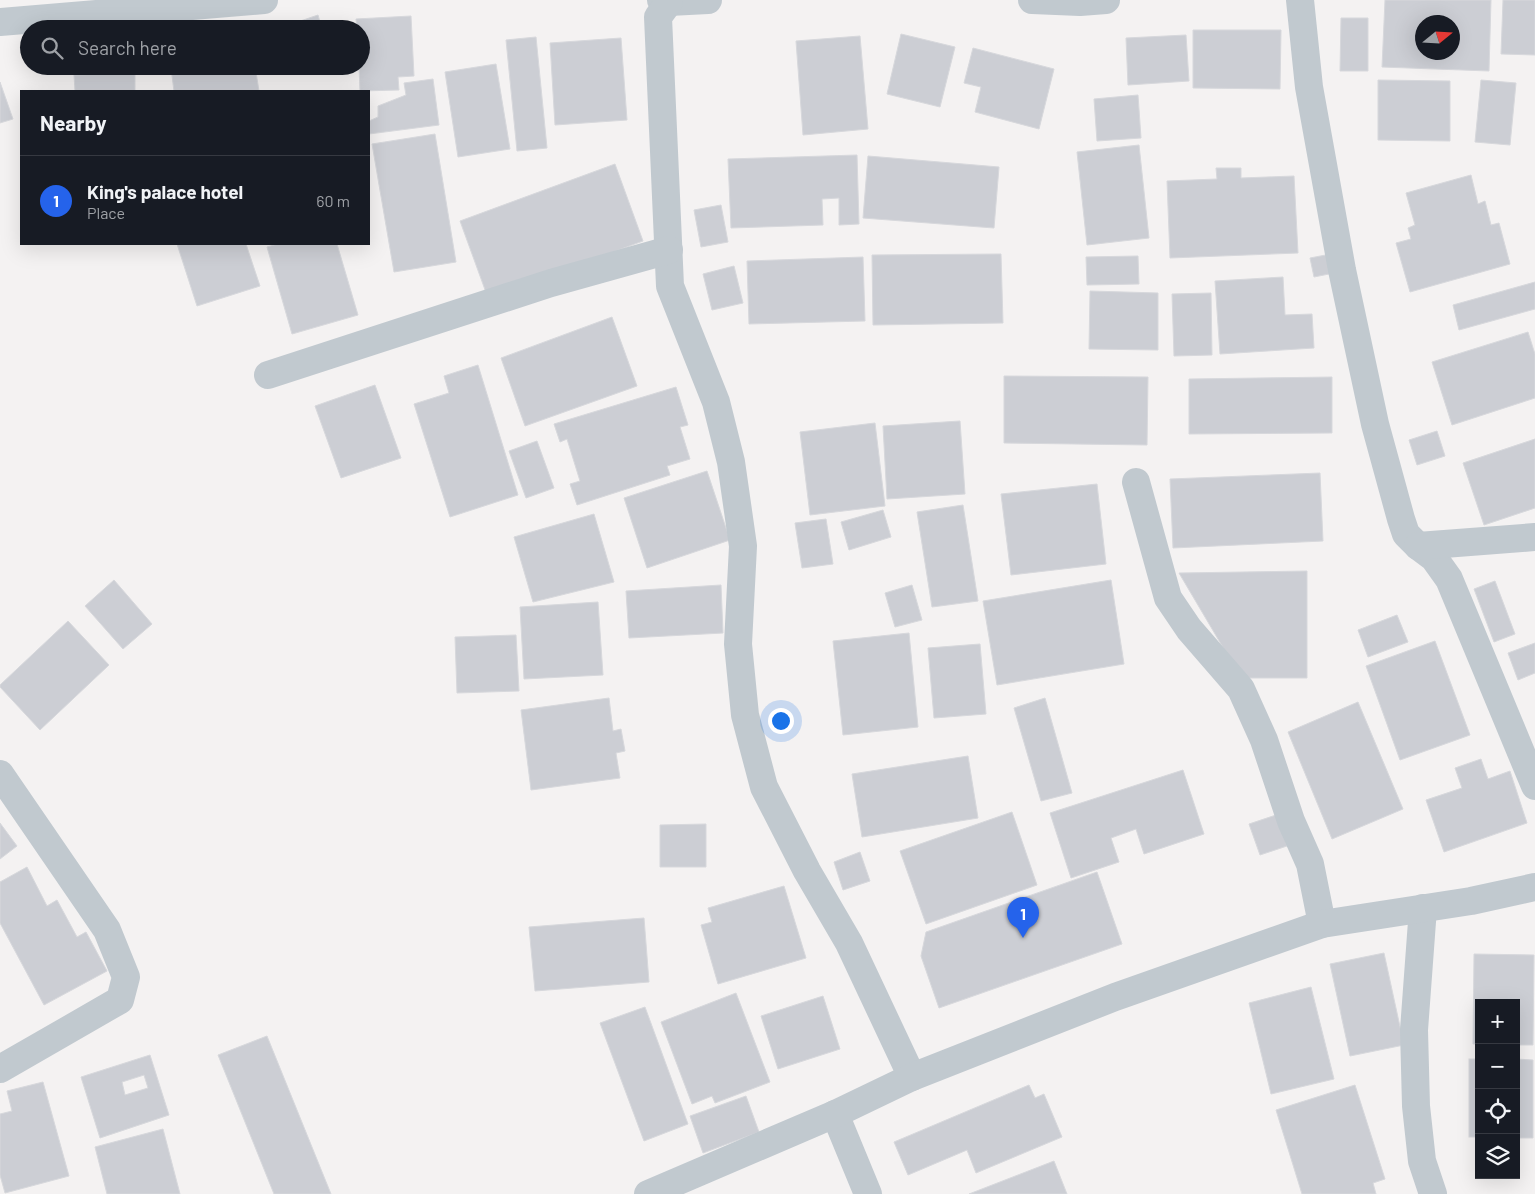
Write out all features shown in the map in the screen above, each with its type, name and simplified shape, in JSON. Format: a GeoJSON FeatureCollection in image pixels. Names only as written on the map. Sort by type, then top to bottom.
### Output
{"type":"FeatureCollection","features":[{"type":"Feature","properties":{"kind":"street"},"geometry":{"type":"LineString","coordinates":[[24,20],[264,0]]}},
{"type":"Feature","properties":{"kind":"street"},"geometry":{"type":"LineString","coordinates":[[708,0],[665,1],[658,17],[670,286],[716,402],[731,462],[743,546],[738,644],[745,715],[764,787],[807,871],[849,942],[912,1077]]}},
{"type":"Feature","properties":{"kind":"street"},"geometry":{"type":"LineString","coordinates":[[1032,0],[1080,2],[1106,0]]}},
{"type":"Feature","properties":{"kind":"street"},"geometry":{"type":"LineString","coordinates":[[1300,0],[1309,87],[1342,270],[1375,424],[1401,519],[1406,534],[1434,558],[1449,579],[1535,786]]}},
{"type":"Feature","properties":{"kind":"street"},"geometry":{"type":"LineString","coordinates":[[0,22],[20,20]]}},
{"type":"Feature","properties":{"kind":"street"},"geometry":{"type":"LineString","coordinates":[[268,375],[551,283],[669,250]]}},
{"type":"Feature","properties":{"kind":"street"},"geometry":{"type":"LineString","coordinates":[[1136,482],[1168,598],[1189,629],[1241,688],[1264,740],[1292,821],[1310,864],[1322,924]]}},
{"type":"Feature","properties":{"kind":"street"},"geometry":{"type":"LineString","coordinates":[[1418,546],[1535,537]]}},
{"type":"Feature","properties":{"kind":"street"},"geometry":{"type":"LineString","coordinates":[[0,774],[107,930],[126,977],[120,1000],[0,1069]]}},
{"type":"Feature","properties":{"kind":"street"},"geometry":{"type":"LineString","coordinates":[[648,1194],[835,1114],[912,1077],[1115,997],[1322,924],[1471,901],[1535,887]]}},
{"type":"Feature","properties":{"kind":"street"},"geometry":{"type":"LineString","coordinates":[[1423,908],[1414,1030],[1416,1106],[1422,1161],[1433,1194]]}},
{"type":"Feature","properties":{"kind":"street"},"geometry":{"type":"LineString","coordinates":[[835,1114],[868,1194]]}},
{"type":"Feature","properties":{"kind":"building"},"geometry":{"type":"Polygon","coordinates":[[[1385,0],[1491,0],[1489,71],[1382,67],[1385,0]]]}},
{"type":"Feature","properties":{"kind":"building"},"geometry":{"type":"Polygon","coordinates":[[[1503,0],[1535,0],[1535,55],[1501,54],[1503,0]]]}},
{"type":"Feature","properties":{"kind":"building"},"geometry":{"type":"Polygon","coordinates":[[[318,15],[319,20],[303,20],[318,15]]]}},
{"type":"Feature","properties":{"kind":"building"},"geometry":{"type":"Polygon","coordinates":[[[411,16],[414,76],[398,77],[399,90],[360,90],[359,75],[370,75],[370,20],[356,19],[411,16]]]}},
{"type":"Feature","properties":{"kind":"building"},"geometry":{"type":"Polygon","coordinates":[[[1341,18],[1368,18],[1368,71],[1340,71],[1341,18]]]}},
{"type":"Feature","properties":{"kind":"building"},"geometry":{"type":"Polygon","coordinates":[[[1193,30],[1281,30],[1280,89],[1193,88],[1193,30]]]}},
{"type":"Feature","properties":{"kind":"building"},"geometry":{"type":"Polygon","coordinates":[[[901,34],[955,47],[940,107],[887,94],[901,34]]]}},
{"type":"Feature","properties":{"kind":"building"},"geometry":{"type":"Polygon","coordinates":[[[1186,35],[1189,81],[1128,85],[1126,38],[1186,35]]]}},
{"type":"Feature","properties":{"kind":"building"},"geometry":{"type":"Polygon","coordinates":[[[860,36],[868,129],[803,135],[796,41],[860,36]]]}},
{"type":"Feature","properties":{"kind":"building"},"geometry":{"type":"Polygon","coordinates":[[[536,37],[547,148],[517,151],[506,40],[536,37]]]}},
{"type":"Feature","properties":{"kind":"building"},"geometry":{"type":"Polygon","coordinates":[[[621,38],[627,120],[555,125],[550,43],[621,38]]]}},
{"type":"Feature","properties":{"kind":"building"},"geometry":{"type":"Polygon","coordinates":[[[973,48],[1054,69],[1039,129],[975,112],[981,87],[964,83],[973,48]]]}},
{"type":"Feature","properties":{"kind":"building"},"geometry":{"type":"Polygon","coordinates":[[[496,64],[510,149],[458,157],[445,72],[496,64]]]}},
{"type":"Feature","properties":{"kind":"building"},"geometry":{"type":"Polygon","coordinates":[[[74,75],[135,75],[135,90],[75,90],[74,75]]]}},
{"type":"Feature","properties":{"kind":"building"},"geometry":{"type":"Polygon","coordinates":[[[172,75],[256,75],[259,90],[174,90],[172,75]]]}},
{"type":"Feature","properties":{"kind":"building"},"geometry":{"type":"Polygon","coordinates":[[[433,79],[439,125],[370,134],[370,121],[378,117],[378,106],[406,95],[404,83],[433,79]]]}},
{"type":"Feature","properties":{"kind":"building"},"geometry":{"type":"Polygon","coordinates":[[[1378,80],[1450,81],[1450,141],[1378,140],[1378,80]]]}},
{"type":"Feature","properties":{"kind":"building"},"geometry":{"type":"Polygon","coordinates":[[[1481,80],[1516,83],[1510,145],[1475,142],[1481,80]]]}},
{"type":"Feature","properties":{"kind":"building"},"geometry":{"type":"Polygon","coordinates":[[[0,82],[13,119],[0,123],[0,82]]]}},
{"type":"Feature","properties":{"kind":"building"},"geometry":{"type":"Polygon","coordinates":[[[1138,95],[1141,138],[1097,141],[1094,99],[1138,95]]]}},
{"type":"Feature","properties":{"kind":"building"},"geometry":{"type":"Polygon","coordinates":[[[435,134],[456,262],[394,272],[372,144],[435,134]]]}},
{"type":"Feature","properties":{"kind":"building"},"geometry":{"type":"Polygon","coordinates":[[[1139,145],[1149,238],[1087,245],[1077,152],[1139,145]]]}},
{"type":"Feature","properties":{"kind":"building"},"geometry":{"type":"Polygon","coordinates":[[[857,155],[859,224],[839,225],[839,198],[822,199],[823,225],[731,228],[728,159],[857,155]]]}},
{"type":"Feature","properties":{"kind":"building"},"geometry":{"type":"Polygon","coordinates":[[[868,156],[999,167],[994,228],[863,218],[868,156]]]}},
{"type":"Feature","properties":{"kind":"building"},"geometry":{"type":"Polygon","coordinates":[[[615,164],[643,241],[488,298],[460,221],[615,164]]]}},
{"type":"Feature","properties":{"kind":"building"},"geometry":{"type":"Polygon","coordinates":[[[1216,168],[1241,168],[1241,178],[1294,176],[1298,253],[1170,258],[1167,181],[1217,179],[1216,168]]]}},
{"type":"Feature","properties":{"kind":"building"},"geometry":{"type":"Polygon","coordinates":[[[1471,175],[1478,204],[1485,201],[1491,225],[1499,223],[1510,264],[1410,292],[1396,243],[1411,239],[1408,228],[1415,225],[1406,193],[1471,175]]]}},
{"type":"Feature","properties":{"kind":"building"},"geometry":{"type":"Polygon","coordinates":[[[721,205],[728,242],[701,247],[694,210],[721,205]]]}},
{"type":"Feature","properties":{"kind":"building"},"geometry":{"type":"Polygon","coordinates":[[[177,245],[246,245],[260,286],[197,306],[177,245]]]}},
{"type":"Feature","properties":{"kind":"building"},"geometry":{"type":"Polygon","coordinates":[[[274,245],[337,245],[358,315],[292,334],[267,247],[274,245]]]}},
{"type":"Feature","properties":{"kind":"building"},"geometry":{"type":"Polygon","coordinates":[[[1336,253],[1339,272],[1314,277],[1310,258],[1336,253]]]}},
{"type":"Feature","properties":{"kind":"building"},"geometry":{"type":"Polygon","coordinates":[[[1001,254],[1003,323],[873,325],[872,255],[1001,254]]]}},
{"type":"Feature","properties":{"kind":"building"},"geometry":{"type":"Polygon","coordinates":[[[1138,256],[1139,284],[1087,285],[1086,257],[1138,256]]]}},
{"type":"Feature","properties":{"kind":"building"},"geometry":{"type":"Polygon","coordinates":[[[863,257],[865,321],[749,324],[747,261],[863,257]]]}},
{"type":"Feature","properties":{"kind":"building"},"geometry":{"type":"Polygon","coordinates":[[[734,266],[743,303],[712,310],[703,274],[734,266]]]}},
{"type":"Feature","properties":{"kind":"building"},"geometry":{"type":"Polygon","coordinates":[[[1283,277],[1285,315],[1312,314],[1314,348],[1220,354],[1215,281],[1283,277]]]}},
{"type":"Feature","properties":{"kind":"building"},"geometry":{"type":"Polygon","coordinates":[[[1535,282],[1535,309],[1459,330],[1453,305],[1535,282]]]}},
{"type":"Feature","properties":{"kind":"building"},"geometry":{"type":"Polygon","coordinates":[[[1090,291],[1158,293],[1158,350],[1089,349],[1090,291]]]}},
{"type":"Feature","properties":{"kind":"building"},"geometry":{"type":"Polygon","coordinates":[[[1211,293],[1212,355],[1174,356],[1172,294],[1211,293]]]}},
{"type":"Feature","properties":{"kind":"building"},"geometry":{"type":"Polygon","coordinates":[[[612,317],[637,386],[525,426],[501,358],[612,317]]]}},
{"type":"Feature","properties":{"kind":"building"},"geometry":{"type":"Polygon","coordinates":[[[1528,332],[1535,354],[1535,398],[1452,425],[1432,362],[1528,332]]]}},
{"type":"Feature","properties":{"kind":"building"},"geometry":{"type":"Polygon","coordinates":[[[478,365],[518,495],[450,517],[414,404],[449,393],[444,376],[478,365]]]}},
{"type":"Feature","properties":{"kind":"building"},"geometry":{"type":"Polygon","coordinates":[[[1004,376],[1148,377],[1147,445],[1004,443],[1004,376]]]}},
{"type":"Feature","properties":{"kind":"building"},"geometry":{"type":"Polygon","coordinates":[[[1332,377],[1332,433],[1189,434],[1189,379],[1332,377]]]}},
{"type":"Feature","properties":{"kind":"building"},"geometry":{"type":"Polygon","coordinates":[[[375,385],[401,458],[341,478],[315,406],[375,385]]]}},
{"type":"Feature","properties":{"kind":"building"},"geometry":{"type":"Polygon","coordinates":[[[676,387],[688,425],[680,427],[690,459],[667,466],[670,475],[577,505],[570,484],[580,481],[567,439],[560,442],[554,424],[676,387]]]}},
{"type":"Feature","properties":{"kind":"building"},"geometry":{"type":"Polygon","coordinates":[[[960,421],[965,494],[887,499],[883,426],[960,421]]]}},
{"type":"Feature","properties":{"kind":"building"},"geometry":{"type":"Polygon","coordinates":[[[875,423],[885,506],[810,515],[800,432],[875,423]]]}},
{"type":"Feature","properties":{"kind":"building"},"geometry":{"type":"Polygon","coordinates":[[[1437,431],[1445,456],[1417,465],[1409,440],[1437,431]]]}},
{"type":"Feature","properties":{"kind":"building"},"geometry":{"type":"Polygon","coordinates":[[[1535,439],[1535,508],[1484,525],[1463,463],[1535,439]]]}},
{"type":"Feature","properties":{"kind":"building"},"geometry":{"type":"Polygon","coordinates":[[[537,441],[554,488],[526,498],[509,451],[537,441]]]}},
{"type":"Feature","properties":{"kind":"building"},"geometry":{"type":"Polygon","coordinates":[[[707,471],[730,540],[647,568],[624,498],[707,471]]]}},
{"type":"Feature","properties":{"kind":"building"},"geometry":{"type":"Polygon","coordinates":[[[1320,473],[1323,541],[1173,548],[1170,479],[1320,473]]]}},
{"type":"Feature","properties":{"kind":"building"},"geometry":{"type":"Polygon","coordinates":[[[1097,484],[1106,564],[1011,575],[1001,494],[1097,484]]]}},
{"type":"Feature","properties":{"kind":"building"},"geometry":{"type":"Polygon","coordinates":[[[963,505],[978,601],[932,607],[917,512],[963,505]]]}},
{"type":"Feature","properties":{"kind":"building"},"geometry":{"type":"Polygon","coordinates":[[[883,510],[891,537],[849,550],[841,522],[883,510]]]}},
{"type":"Feature","properties":{"kind":"building"},"geometry":{"type":"Polygon","coordinates":[[[594,514],[614,582],[533,602],[514,537],[594,514]]]}},
{"type":"Feature","properties":{"kind":"building"},"geometry":{"type":"Polygon","coordinates":[[[826,519],[833,564],[802,568],[795,523],[826,519]]]}},
{"type":"Feature","properties":{"kind":"building"},"geometry":{"type":"Polygon","coordinates":[[[1307,571],[1307,678],[1241,678],[1179,573],[1307,571]]]}},
{"type":"Feature","properties":{"kind":"building"},"geometry":{"type":"Polygon","coordinates":[[[114,580],[152,624],[123,649],[85,606],[114,580]]]}},
{"type":"Feature","properties":{"kind":"building"},"geometry":{"type":"Polygon","coordinates":[[[1111,580],[1124,664],[997,685],[983,601],[1111,580]]]}},
{"type":"Feature","properties":{"kind":"building"},"geometry":{"type":"Polygon","coordinates":[[[1495,581],[1515,634],[1494,642],[1474,589],[1495,581]]]}},
{"type":"Feature","properties":{"kind":"building"},"geometry":{"type":"Polygon","coordinates":[[[721,585],[723,633],[629,638],[626,591],[721,585]]]}},
{"type":"Feature","properties":{"kind":"building"},"geometry":{"type":"Polygon","coordinates":[[[912,585],[922,620],[895,627],[885,593],[912,585]]]}},
{"type":"Feature","properties":{"kind":"building"},"geometry":{"type":"Polygon","coordinates":[[[598,602],[603,675],[524,679],[520,607],[598,602]]]}},
{"type":"Feature","properties":{"kind":"building"},"geometry":{"type":"Polygon","coordinates":[[[1397,615],[1408,642],[1368,657],[1358,630],[1397,615]]]}},
{"type":"Feature","properties":{"kind":"building"},"geometry":{"type":"Polygon","coordinates":[[[68,621],[109,665],[40,730],[0,685],[68,621]]]}},
{"type":"Feature","properties":{"kind":"building"},"geometry":{"type":"Polygon","coordinates":[[[909,633],[918,727],[843,735],[833,641],[909,633]]]}},
{"type":"Feature","properties":{"kind":"building"},"geometry":{"type":"Polygon","coordinates":[[[516,635],[519,691],[457,693],[455,637],[516,635]]]}},
{"type":"Feature","properties":{"kind":"building"},"geometry":{"type":"Polygon","coordinates":[[[1435,641],[1470,735],[1400,760],[1366,666],[1435,641]]]}},
{"type":"Feature","properties":{"kind":"building"},"geometry":{"type":"Polygon","coordinates":[[[1535,643],[1535,673],[1518,680],[1508,653],[1535,643]]]}},
{"type":"Feature","properties":{"kind":"building"},"geometry":{"type":"Polygon","coordinates":[[[980,644],[986,714],[934,718],[928,648],[980,644]]]}},
{"type":"Feature","properties":{"kind":"building"},"geometry":{"type":"Polygon","coordinates":[[[609,698],[613,731],[621,729],[625,751],[616,753],[620,778],[531,790],[521,710],[609,698]]]}},
{"type":"Feature","properties":{"kind":"building"},"geometry":{"type":"Polygon","coordinates":[[[1045,698],[1072,793],[1041,801],[1014,708],[1045,698]]]}},
{"type":"Feature","properties":{"kind":"building"},"geometry":{"type":"Polygon","coordinates":[[[1358,702],[1403,809],[1332,839],[1288,732],[1358,702]]]}},
{"type":"Feature","properties":{"kind":"building"},"geometry":{"type":"Polygon","coordinates":[[[968,756],[978,818],[862,837],[852,774],[968,756]]]}},
{"type":"Feature","properties":{"kind":"building"},"geometry":{"type":"Polygon","coordinates":[[[1481,759],[1488,779],[1510,771],[1527,823],[1444,852],[1426,800],[1462,788],[1455,768],[1481,759]]]}},
{"type":"Feature","properties":{"kind":"building"},"geometry":{"type":"Polygon","coordinates":[[[1183,770],[1204,834],[1144,854],[1136,829],[1111,838],[1119,862],[1071,878],[1050,813],[1183,770]]]}},
{"type":"Feature","properties":{"kind":"building"},"geometry":{"type":"Polygon","coordinates":[[[1012,812],[1037,885],[926,924],[900,851],[1012,812]]]}},
{"type":"Feature","properties":{"kind":"building"},"geometry":{"type":"Polygon","coordinates":[[[1276,815],[1287,846],[1260,855],[1249,824],[1276,815]]]}},
{"type":"Feature","properties":{"kind":"building"},"geometry":{"type":"Polygon","coordinates":[[[0,823],[17,846],[0,859],[0,823]]]}},
{"type":"Feature","properties":{"kind":"building"},"geometry":{"type":"Polygon","coordinates":[[[706,824],[706,867],[660,867],[660,825],[706,824]]]}},
{"type":"Feature","properties":{"kind":"building"},"geometry":{"type":"Polygon","coordinates":[[[860,852],[870,881],[843,890],[834,862],[860,852]]]}},
{"type":"Feature","properties":{"kind":"building"},"geometry":{"type":"Polygon","coordinates":[[[27,867],[47,906],[57,900],[77,937],[86,932],[107,971],[44,1005],[0,923],[0,882],[27,867]]]}},
{"type":"Feature","properties":{"kind":"building"},"geometry":{"type":"Polygon","coordinates":[[[1097,872],[1122,944],[939,1008],[921,956],[926,932],[1097,872]]]}},
{"type":"Feature","properties":{"kind":"building"},"geometry":{"type":"Polygon","coordinates":[[[784,886],[806,958],[718,984],[701,925],[712,922],[708,908],[784,886]]]}},
{"type":"Feature","properties":{"kind":"building"},"geometry":{"type":"Polygon","coordinates":[[[644,918],[649,982],[535,991],[529,927],[644,918]]]}},
{"type":"Feature","properties":{"kind":"building"},"geometry":{"type":"Polygon","coordinates":[[[1384,953],[1404,1045],[1350,1056],[1330,964],[1384,953]]]}},
{"type":"Feature","properties":{"kind":"building"},"geometry":{"type":"Polygon","coordinates":[[[1474,954],[1534,955],[1533,1045],[1520,1045],[1520,999],[1475,999],[1475,1044],[1473,1044],[1474,954]]]}},
{"type":"Feature","properties":{"kind":"building"},"geometry":{"type":"Polygon","coordinates":[[[1311,987],[1334,1079],[1271,1094],[1249,1003],[1311,987]]]}},
{"type":"Feature","properties":{"kind":"building"},"geometry":{"type":"Polygon","coordinates":[[[736,993],[770,1082],[715,1103],[712,1096],[692,1104],[661,1022],[736,993]]]}},
{"type":"Feature","properties":{"kind":"building"},"geometry":{"type":"Polygon","coordinates":[[[823,996],[840,1049],[778,1069],[761,1016],[823,996]]]}},
{"type":"Feature","properties":{"kind":"building"},"geometry":{"type":"Polygon","coordinates":[[[645,1007],[688,1124],[644,1141],[600,1023],[645,1007]]]}},
{"type":"Feature","properties":{"kind":"building"},"geometry":{"type":"Polygon","coordinates":[[[267,1036],[331,1194],[274,1194],[218,1055],[267,1036]]]}},
{"type":"Feature","properties":{"kind":"building"},"geometry":{"type":"Polygon","coordinates":[[[150,1055],[169,1115],[100,1138],[81,1077],[150,1055]],[[144,1075],[122,1082],[125,1095],[148,1088],[144,1075]]]}},
{"type":"Feature","properties":{"kind":"building"},"geometry":{"type":"Polygon","coordinates":[[[1469,1059],[1475,1059],[1475,1137],[1469,1137],[1469,1059]]]}},
{"type":"Feature","properties":{"kind":"building"},"geometry":{"type":"Polygon","coordinates":[[[1520,1059],[1533,1060],[1533,1138],[1520,1138],[1520,1059]]]}},
{"type":"Feature","properties":{"kind":"building"},"geometry":{"type":"Polygon","coordinates":[[[43,1082],[69,1176],[5,1193],[0,1175],[0,1114],[12,1111],[7,1091],[43,1082]]]}},
{"type":"Feature","properties":{"kind":"building"},"geometry":{"type":"Polygon","coordinates":[[[1029,1085],[1035,1098],[1044,1094],[1062,1137],[976,1173],[967,1150],[908,1175],[894,1142],[1029,1085]]]}},
{"type":"Feature","properties":{"kind":"building"},"geometry":{"type":"Polygon","coordinates":[[[1355,1085],[1385,1179],[1373,1183],[1376,1194],[1302,1194],[1276,1110],[1355,1085]]]}},
{"type":"Feature","properties":{"kind":"building"},"geometry":{"type":"Polygon","coordinates":[[[746,1096],[759,1132],[703,1153],[690,1116],[746,1096]]]}},
{"type":"Feature","properties":{"kind":"building"},"geometry":{"type":"Polygon","coordinates":[[[163,1129],[180,1194],[107,1194],[95,1147],[163,1129]]]}},
{"type":"Feature","properties":{"kind":"building"},"geometry":{"type":"Polygon","coordinates":[[[1054,1161],[1067,1194],[969,1194],[1054,1161]]]}},
{"type":"Feature","properties":{"kind":"place","name":"King's palace hotel"},"geometry":{"type":"Point","coordinates":[1023,938]}}]}
